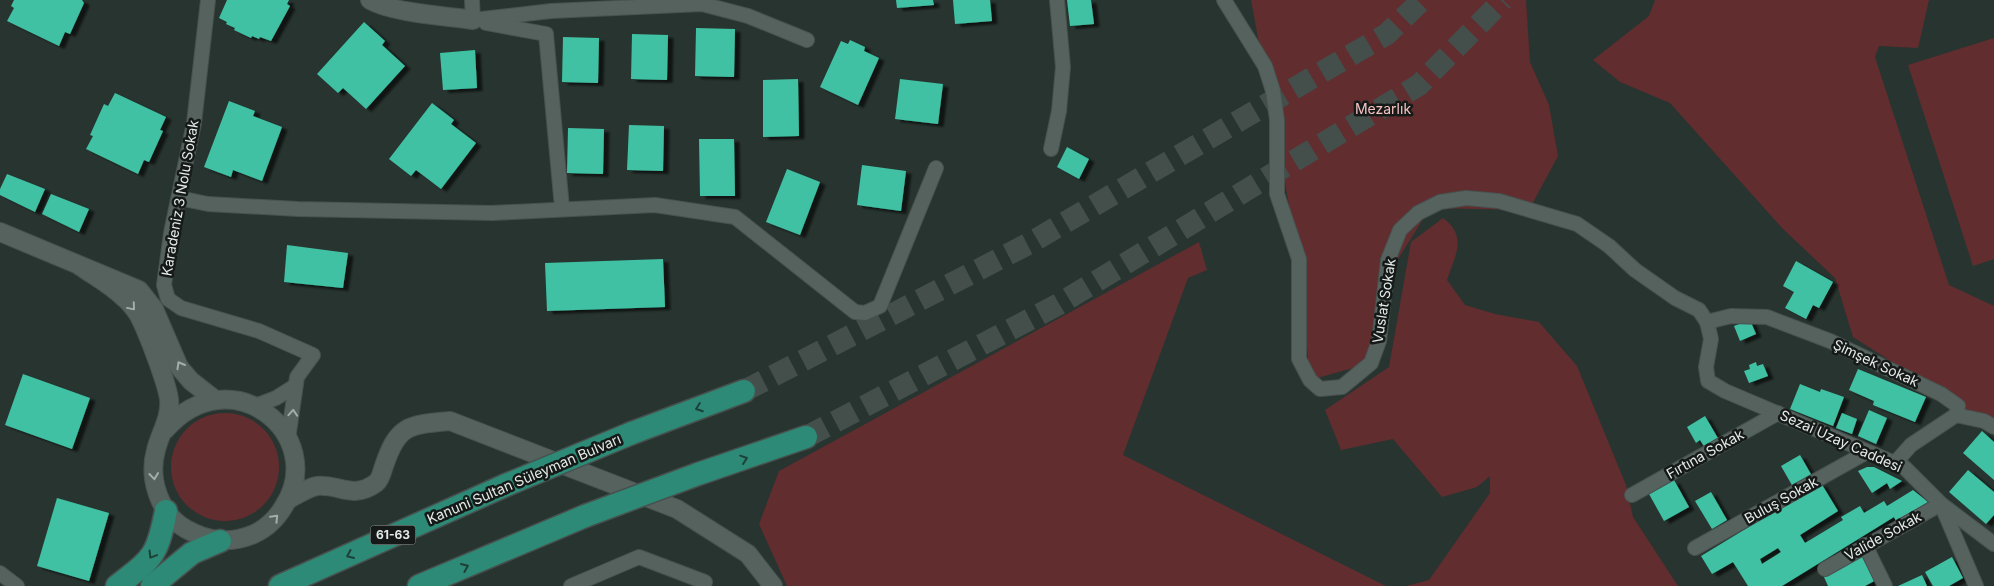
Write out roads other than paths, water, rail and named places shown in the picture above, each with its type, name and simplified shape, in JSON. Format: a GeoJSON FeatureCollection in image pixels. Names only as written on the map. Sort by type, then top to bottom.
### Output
{"type":"FeatureCollection","features":[{"type":"Feature","properties":{"kind":"main road","name":"Kanuni Sultan Süleyman Bulvarı"},"geometry":{"type":"LineString","coordinates":[[280,586],[506,485],[632,433],[744,391]]}},
{"type":"Feature","properties":{"kind":"main road"},"geometry":{"type":"LineString","coordinates":[[434,583],[585,516],[698,474],[806,437]]}},
{"type":"Feature","properties":{"kind":"main road"},"geometry":{"type":"LineString","coordinates":[[117,586],[150,560],[160,540],[166,511]]}},
{"type":"Feature","properties":{"kind":"main road"},"geometry":{"type":"LineString","coordinates":[[152,586],[192,553],[220,541]]}},
{"type":"Feature","properties":{"kind":"street","name":"Karadeniz 3 Nolu Sokak"},"geometry":{"type":"LineString","coordinates":[[208,0],[194,123],[171,233],[164,285],[168,299],[181,308],[259,331],[314,355],[297,376],[295,386]]}},
{"type":"Feature","properties":{"kind":"street"},"geometry":{"type":"LineString","coordinates":[[370,0],[377,4],[405,10],[473,20],[546,34],[562,208]]}},
{"type":"Feature","properties":{"kind":"street"},"geometry":{"type":"LineString","coordinates":[[472,0],[473,20]]}},
{"type":"Feature","properties":{"kind":"street"},"geometry":{"type":"LineString","coordinates":[[1051,149],[1058,111],[1062,67],[1057,0]]}},
{"type":"Feature","properties":{"kind":"street","name":"Vuslat Sokak"},"geometry":{"type":"LineString","coordinates":[[1224,0],[1265,66],[1273,91],[1277,120],[1278,194],[1299,259],[1300,359],[1310,380],[1320,389],[1342,387],[1371,363],[1379,341],[1388,260],[1400,230],[1418,213],[1440,202],[1466,198],[1499,201],[1576,224],[1609,246],[1635,270],[1675,298],[1699,310],[1707,322]]}},
{"type":"Feature","properties":{"kind":"street"},"geometry":{"type":"LineString","coordinates":[[473,20],[551,11],[702,4],[748,16],[807,40]]}},
{"type":"Feature","properties":{"kind":"street"},"geometry":{"type":"LineString","coordinates":[[179,198],[208,204],[298,209],[492,214],[562,208],[655,205],[734,217],[855,312],[865,313],[880,306],[936,168]]}},
{"type":"Feature","properties":{"kind":"street"},"geometry":{"type":"LineString","coordinates":[[0,232],[139,290],[154,308],[179,367],[191,381],[214,399]]}},
{"type":"Feature","properties":{"kind":"street"},"geometry":{"type":"LineString","coordinates":[[80,266],[122,295],[138,314],[170,400],[165,430]]}},
{"type":"Feature","properties":{"kind":"street","name":"Şimşek Sokak"},"geometry":{"type":"LineString","coordinates":[[1707,322],[1731,316],[1767,317],[1830,341],[1941,394],[1958,406],[1956,415]]}},
{"type":"Feature","properties":{"kind":"street","name":"Sezai Uzay Caddesi"},"geometry":{"type":"LineString","coordinates":[[1707,322],[1711,339],[1706,367],[1708,381],[1904,467],[1941,504],[1994,544]]}},
{"type":"Feature","properties":{"kind":"street"},"geometry":{"type":"LineString","coordinates":[[255,406],[276,398],[295,386]]}},
{"type":"Feature","properties":{"kind":"street"},"geometry":{"type":"LineString","coordinates":[[288,440],[293,420],[295,386]]}},
{"type":"Feature","properties":{"kind":"street"},"geometry":{"type":"LineString","coordinates":[[214,399],[235,399],[255,406],[275,420],[288,440],[295,466],[294,483],[289,499],[278,517],[261,531],[241,539],[220,541],[199,537],[180,526],[166,511],[156,492],[153,470],[156,449],[165,430],[178,415],[195,405],[214,399]]}},
{"type":"Feature","properties":{"kind":"street","name":"Fırtına Sokak"},"geometry":{"type":"LineString","coordinates":[[1632,495],[1778,413]]}},
{"type":"Feature","properties":{"kind":"street"},"geometry":{"type":"LineString","coordinates":[[1895,463],[1911,445],[1956,415],[1984,422],[1994,428]]}},
{"type":"Feature","properties":{"kind":"street"},"geometry":{"type":"LineString","coordinates":[[295,466],[317,486],[348,491],[364,490],[379,481],[391,446],[402,431],[418,424],[450,421],[677,509],[748,554],[773,586]]}},
{"type":"Feature","properties":{"kind":"street","name":"Buluş Sokak"},"geometry":{"type":"LineString","coordinates":[[1695,548],[1867,452]]}},
{"type":"Feature","properties":{"kind":"street"},"geometry":{"type":"LineString","coordinates":[[289,499],[317,486]]}},
{"type":"Feature","properties":{"kind":"street"},"geometry":{"type":"LineString","coordinates":[[1941,504],[1976,586]]}},
{"type":"Feature","properties":{"kind":"street","name":"Valide Sokak"},"geometry":{"type":"LineString","coordinates":[[1825,569],[1941,504]]}},
{"type":"Feature","properties":{"kind":"street"},"geometry":{"type":"LineString","coordinates":[[1865,545],[1885,586]]}},
{"type":"Feature","properties":{"kind":"street"},"geometry":{"type":"LineString","coordinates":[[571,586],[639,557],[705,582]]}},
{"type":"Feature","properties":{"kind":"street"},"geometry":{"type":"LineString","coordinates":[[0,573],[17,586]]}},
{"type":"Feature","properties":{"kind":"tunnel"},"geometry":{"type":"LineString","coordinates":[[744,391],[1030,243],[1387,34],[1422,0]]}},
{"type":"Feature","properties":{"kind":"tunnel"},"geometry":{"type":"LineString","coordinates":[[806,437],[1059,304],[1419,85],[1503,0]]}},
{"type":"Feature","properties":{"kind":"park label","name":"Mezarlık"},"geometry":{"type":"Point","coordinates":[1383,109]}}]}
